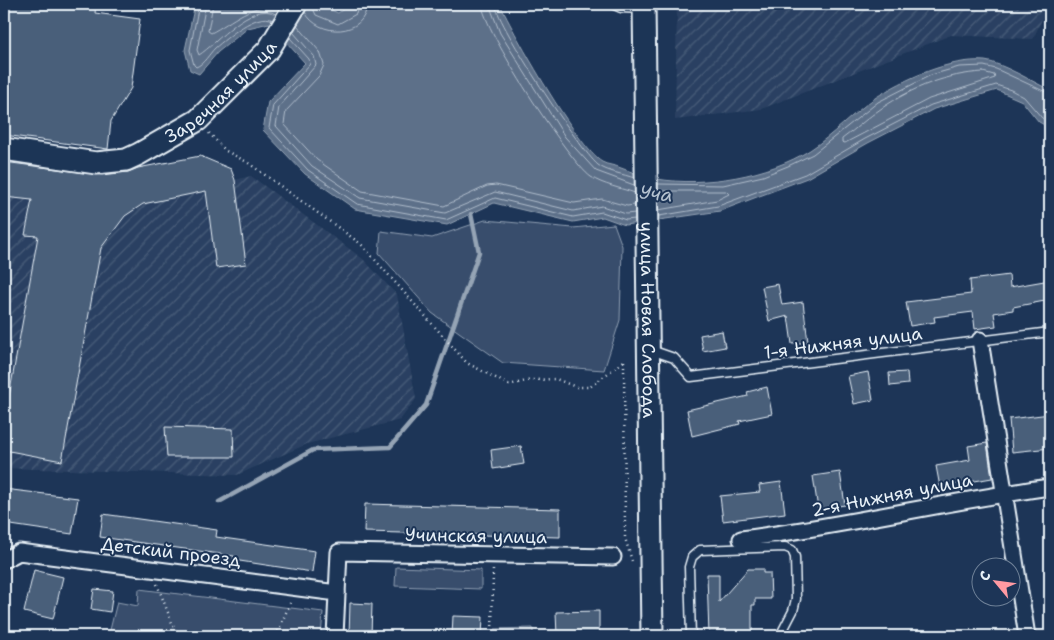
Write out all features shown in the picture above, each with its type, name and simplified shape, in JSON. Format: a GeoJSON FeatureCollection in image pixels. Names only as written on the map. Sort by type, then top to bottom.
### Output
{"type":"FeatureCollection","features":[{"type":"Feature","properties":{"kind":"main road","name":"Заречная улица"},"geometry":{"type":"LineString","coordinates":[[4,149],[96,163],[126,160],[198,120],[269,49],[296,4]]}},
{"type":"Feature","properties":{"kind":"main road","name":"улица Новая Слобода"},"geometry":{"type":"LineString","coordinates":[[644,7],[650,349],[652,636]]}},
{"type":"Feature","properties":{"kind":"street"},"geometry":{"type":"LineString","coordinates":[[980,340],[1028,636]]}},
{"type":"Feature","properties":{"kind":"street","name":"2-я Нижняя улица"},"geometry":{"type":"LineString","coordinates":[[741,540],[814,530],[1004,493],[1050,487]]}},
{"type":"Feature","properties":{"kind":"street","name":"Детский проезд"},"geometry":{"type":"LineString","coordinates":[[4,560],[19,552],[337,593]]}},
{"type":"Feature","properties":{"kind":"street","name":"Учинская улица"},"geometry":{"type":"LineString","coordinates":[[337,593],[339,552],[613,557]]}},
{"type":"Feature","properties":{"kind":"street"},"geometry":{"type":"LineString","coordinates":[[335,636],[337,593]]}},
{"type":"Feature","properties":{"kind":"lane"},"geometry":{"type":"LineString","coordinates":[[612,4],[621,8],[644,7]]}},
{"type":"Feature","properties":{"kind":"lane","name":"1-я Нижняя улица"},"geometry":{"type":"LineString","coordinates":[[650,349],[674,358],[691,377],[1050,332]]}},
{"type":"Feature","properties":{"kind":"lane"},"geometry":{"type":"LineString","coordinates":[[691,636],[689,567],[692,556],[700,550],[785,547],[792,550],[795,556],[796,599],[793,611],[780,636]]}},
{"type":"Feature","properties":{"kind":"path"},"geometry":{"type":"LineString","coordinates":[[198,120],[226,151],[247,162],[361,244],[467,363],[485,374],[508,385],[531,380],[556,380],[576,387],[590,387],[624,362],[625,538],[634,566]]}},
{"type":"Feature","properties":{"kind":"path"},"geometry":{"type":"LineString","coordinates":[[492,636],[493,555]]}},
{"type":"Feature","properties":{"kind":"path"},"geometry":{"type":"LineString","coordinates":[[150,569],[177,636]]}},
{"type":"Feature","properties":{"kind":"path"},"geometry":{"type":"LineString","coordinates":[[276,636],[297,588]]}},
{"type":"Feature","properties":{"kind":"shaded area"},"geometry":{"type":"Polygon","coordinates":[[[677,4],[1049,4],[1033,39],[951,35],[761,109],[675,120],[677,4]]]}},
{"type":"Feature","properties":{"kind":"shaded area"},"geometry":{"type":"Polygon","coordinates":[[[199,156],[231,169],[235,180],[251,176],[363,259],[397,295],[416,399],[400,420],[307,444],[237,475],[4,468],[4,162],[102,175],[199,156]]]}},
{"type":"Feature","properties":{"kind":"shaded area"},"geometry":{"type":"Polygon","coordinates":[[[485,220],[573,228],[614,224],[622,246],[620,320],[604,370],[503,363],[432,313],[379,253],[381,231],[432,238],[485,220]]]}},
{"type":"Feature","properties":{"kind":"shaded area"},"geometry":{"type":"Polygon","coordinates":[[[396,567],[481,570],[481,589],[395,586],[396,567]]]}},
{"type":"Feature","properties":{"kind":"shaded area"},"geometry":{"type":"Polygon","coordinates":[[[139,589],[323,612],[321,636],[116,636],[109,634],[117,602],[138,606],[139,589]]]}},
{"type":"Feature","properties":{"kind":"shaded area"},"geometry":{"type":"Polygon","coordinates":[[[533,628],[533,636],[495,636],[495,629],[533,628]]]}},
{"type":"Feature","properties":{"kind":"water","name":"Уча"},"geometry":{"type":"Polygon","coordinates":[[[195,4],[318,4],[338,13],[351,4],[500,4],[547,89],[591,152],[604,163],[657,179],[695,182],[715,180],[756,173],[775,167],[810,150],[875,98],[900,84],[942,66],[971,61],[992,62],[1050,90],[1050,128],[1039,122],[1022,101],[997,90],[934,109],[868,143],[807,178],[720,211],[625,225],[603,217],[573,222],[494,203],[447,225],[355,209],[305,174],[263,130],[268,102],[305,63],[269,23],[248,28],[218,52],[199,74],[190,70],[185,50],[195,4]]]}},
{"type":"Feature","properties":{"kind":"building"},"geometry":{"type":"Polygon","coordinates":[[[4,4],[96,4],[95,13],[140,19],[131,88],[111,121],[108,149],[4,135],[4,4]]]}},
{"type":"Feature","properties":{"kind":"building"},"geometry":{"type":"Polygon","coordinates":[[[200,156],[231,169],[235,180],[246,264],[216,268],[206,191],[143,204],[125,216],[101,248],[62,461],[4,450],[4,424],[38,236],[25,235],[32,200],[4,197],[4,162],[102,175],[128,172],[138,168],[200,156]]]}},
{"type":"Feature","properties":{"kind":"building"},"geometry":{"type":"Polygon","coordinates":[[[1009,275],[1010,287],[1050,280],[1050,300],[1013,307],[1013,310],[994,313],[996,326],[975,329],[973,312],[934,317],[935,322],[910,326],[906,302],[971,294],[970,280],[1009,275]]]}},
{"type":"Feature","properties":{"kind":"building"},"geometry":{"type":"Polygon","coordinates":[[[778,284],[782,305],[803,302],[808,342],[792,344],[788,316],[769,321],[762,287],[778,284]]]}},
{"type":"Feature","properties":{"kind":"building"},"geometry":{"type":"Polygon","coordinates":[[[722,331],[725,347],[703,351],[700,335],[722,331]]]}},
{"type":"Feature","properties":{"kind":"building"},"geometry":{"type":"Polygon","coordinates":[[[868,372],[873,400],[854,404],[848,376],[868,372]]]}},
{"type":"Feature","properties":{"kind":"building"},"geometry":{"type":"Polygon","coordinates":[[[907,372],[908,384],[890,386],[889,373],[907,372]]]}},
{"type":"Feature","properties":{"kind":"building"},"geometry":{"type":"Polygon","coordinates":[[[767,387],[772,414],[739,421],[740,424],[692,436],[687,410],[748,396],[747,392],[767,387]]]}},
{"type":"Feature","properties":{"kind":"building"},"geometry":{"type":"Polygon","coordinates":[[[1050,414],[1050,448],[1012,452],[1009,419],[1050,414]]]}},
{"type":"Feature","properties":{"kind":"building"},"geometry":{"type":"Polygon","coordinates":[[[165,427],[233,429],[234,457],[167,457],[165,427]]]}},
{"type":"Feature","properties":{"kind":"building"},"geometry":{"type":"Polygon","coordinates":[[[987,443],[992,478],[940,487],[936,466],[970,460],[968,446],[987,443]]]}},
{"type":"Feature","properties":{"kind":"building"},"geometry":{"type":"Polygon","coordinates":[[[521,446],[524,464],[493,469],[491,450],[521,446]]]}},
{"type":"Feature","properties":{"kind":"building"},"geometry":{"type":"Polygon","coordinates":[[[840,472],[845,505],[818,509],[813,476],[840,472]]]}},
{"type":"Feature","properties":{"kind":"building"},"geometry":{"type":"Polygon","coordinates":[[[781,482],[785,513],[723,521],[720,496],[760,492],[759,485],[781,482]]]}},
{"type":"Feature","properties":{"kind":"building"},"geometry":{"type":"Polygon","coordinates":[[[4,489],[78,498],[72,534],[4,524],[4,489]]]}},
{"type":"Feature","properties":{"kind":"building"},"geometry":{"type":"Polygon","coordinates":[[[365,504],[560,509],[560,537],[364,532],[365,504]]]}},
{"type":"Feature","properties":{"kind":"building"},"geometry":{"type":"Polygon","coordinates":[[[103,514],[217,530],[216,537],[315,551],[312,572],[233,560],[234,556],[100,537],[103,514]]]}},
{"type":"Feature","properties":{"kind":"building"},"geometry":{"type":"Polygon","coordinates":[[[748,569],[763,569],[763,573],[770,573],[771,599],[755,599],[755,605],[752,605],[752,636],[709,636],[707,574],[719,574],[719,602],[748,569]]]}},
{"type":"Feature","properties":{"kind":"building"},"geometry":{"type":"Polygon","coordinates":[[[34,570],[63,577],[53,619],[24,612],[34,570]]]}},
{"type":"Feature","properties":{"kind":"building"},"geometry":{"type":"Polygon","coordinates":[[[94,589],[113,591],[110,612],[91,609],[94,589]]]}},
{"type":"Feature","properties":{"kind":"building"},"geometry":{"type":"Polygon","coordinates":[[[350,603],[372,604],[371,636],[349,636],[350,603]]]}},
{"type":"Feature","properties":{"kind":"building"},"geometry":{"type":"Polygon","coordinates":[[[599,611],[599,636],[557,636],[556,612],[599,611]]]}},
{"type":"Feature","properties":{"kind":"building"},"geometry":{"type":"Polygon","coordinates":[[[453,616],[483,617],[482,636],[452,636],[453,616]]]}},
{"type":"Feature","properties":{"kind":"waterway"},"geometry":{"type":"LineString","coordinates":[[219,502],[313,450],[390,447],[426,405],[479,252],[471,214]]}}]}
